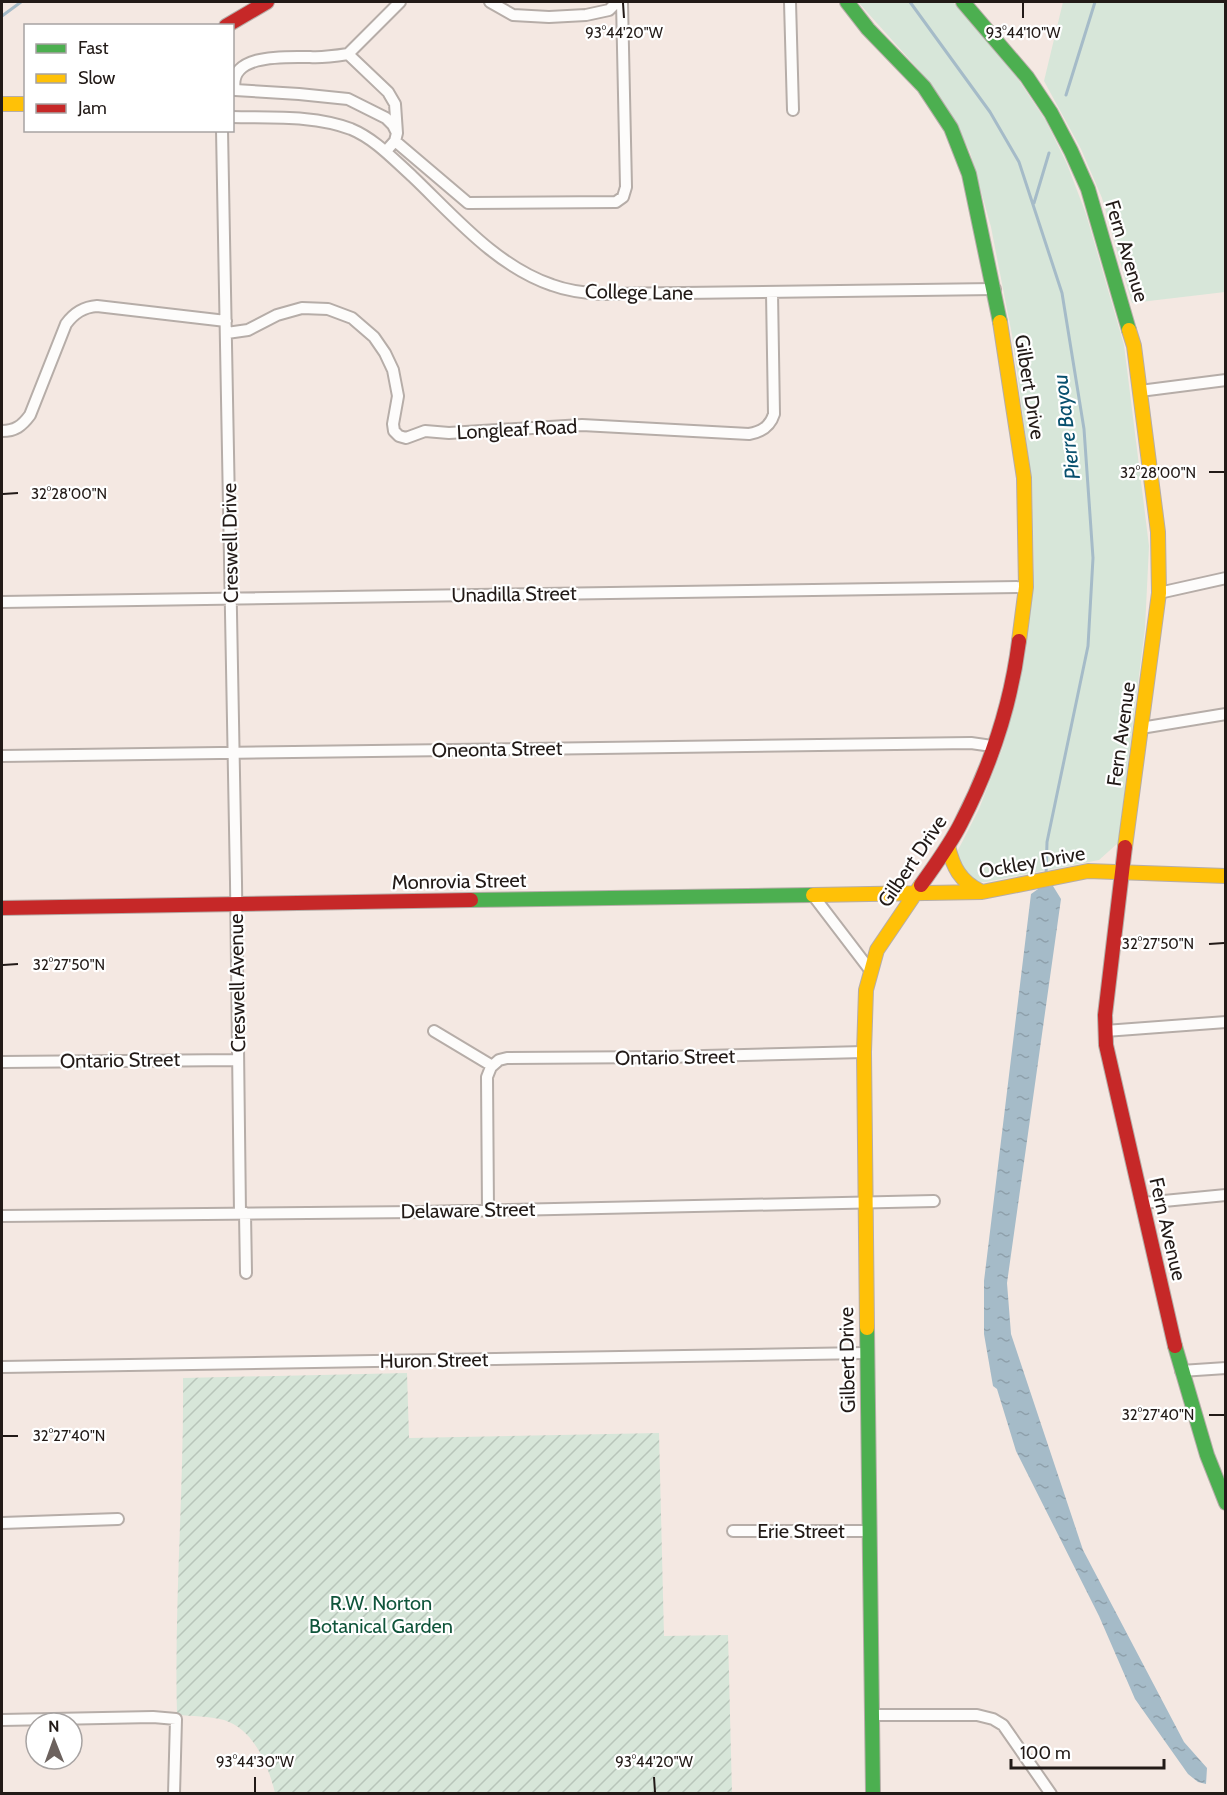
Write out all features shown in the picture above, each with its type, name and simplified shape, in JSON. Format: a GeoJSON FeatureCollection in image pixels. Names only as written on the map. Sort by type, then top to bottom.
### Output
{"type":"FeatureCollection","features":[{"type":"Feature","properties":{"kind":"street"},"geometry":{"type":"LineString","coordinates":[[229,24],[267,2]]}},
{"type":"Feature","properties":{"kind":"street"},"geometry":{"type":"LineString","coordinates":[[234,79],[236,74],[249,63],[279,57],[313,58],[348,54],[400,2]]}},
{"type":"Feature","properties":{"kind":"street"},"geometry":{"type":"LineString","coordinates":[[490,2],[513,15],[549,17],[586,15],[609,10],[620,2]]}},
{"type":"Feature","properties":{"kind":"street"},"geometry":{"type":"LineString","coordinates":[[234,86],[235,90],[348,99],[386,118],[393,125],[396,137],[468,203],[616,202],[623,197],[626,188],[620,2]]}},
{"type":"Feature","properties":{"kind":"street"},"geometry":{"type":"LineString","coordinates":[[790,2],[793,110]]}},
{"type":"Feature","properties":{"kind":"street","name":"Gilbert Drive"},"geometry":{"type":"LineString","coordinates":[[847,2],[868,29],[924,87],[951,128],[969,174],[994,289],[1024,478],[1026,515],[1026,587],[1009,699],[979,784],[948,846],[877,950],[870,970],[864,1013],[866,1353],[873,1794]]}},
{"type":"Feature","properties":{"kind":"street","name":"Fern Avenue"},"geometry":{"type":"LineString","coordinates":[[963,2],[1027,77],[1051,113],[1071,151],[1088,189],[1134,346],[1158,532],[1159,593],[1122,871],[1105,1031],[1106,1045],[1181,1371],[1226,1503]]}},
{"type":"Feature","properties":{"kind":"street"},"geometry":{"type":"LineString","coordinates":[[348,54],[388,92],[395,104],[396,137],[386,152]]}},
{"type":"Feature","properties":{"kind":"street"},"geometry":{"type":"LineString","coordinates":[[2,104],[24,104]]}},
{"type":"Feature","properties":{"kind":"street","name":"College Lane"},"geometry":{"type":"LineString","coordinates":[[234,117],[306,120],[332,123],[352,130],[371,140],[386,152],[510,265],[553,286],[577,292],[602,294],[772,293],[994,289]]}},
{"type":"Feature","properties":{"kind":"street"},"geometry":{"type":"LineString","coordinates":[[222,132],[226,333]]}},
{"type":"Feature","properties":{"kind":"street","name":"Longleaf Road"},"geometry":{"type":"LineString","coordinates":[[226,333],[249,330],[277,315],[302,308],[328,309],[352,318],[374,337],[393,370],[398,396],[394,431],[406,438],[425,431],[449,433],[582,425],[749,435],[767,427],[774,414],[772,293]]}},
{"type":"Feature","properties":{"kind":"street"},"geometry":{"type":"LineString","coordinates":[[2,431],[15,429],[30,415],[66,324],[71,316],[80,310],[97,306],[226,321]]}},
{"type":"Feature","properties":{"kind":"street","name":"Creswell Drive"},"geometry":{"type":"LineString","coordinates":[[226,333],[233,753]]}},
{"type":"Feature","properties":{"kind":"street"},"geometry":{"type":"LineString","coordinates":[[1140,391],[1226,380]]}},
{"type":"Feature","properties":{"kind":"street"},"geometry":{"type":"LineString","coordinates":[[1159,593],[1226,578]]}},
{"type":"Feature","properties":{"kind":"street","name":"Unadilla Street"},"geometry":{"type":"LineString","coordinates":[[2,602],[1026,587]]}},
{"type":"Feature","properties":{"kind":"street"},"geometry":{"type":"LineString","coordinates":[[1141,728],[1226,714]]}},
{"type":"Feature","properties":{"kind":"street","name":"Oneonta Street"},"geometry":{"type":"LineString","coordinates":[[2,756],[970,742],[992,746]]}},
{"type":"Feature","properties":{"kind":"street","name":"Creswell Avenue"},"geometry":{"type":"LineString","coordinates":[[233,753],[238,1060],[246,1273]]}},
{"type":"Feature","properties":{"kind":"street"},"geometry":{"type":"LineString","coordinates":[[948,846],[952,862],[962,881],[982,892]]}},
{"type":"Feature","properties":{"kind":"street","name":"Ockley Drive"},"geometry":{"type":"LineString","coordinates":[[917,892],[982,892],[1078,871],[1226,876]]}},
{"type":"Feature","properties":{"kind":"street","name":"Monrovia Street"},"geometry":{"type":"LineString","coordinates":[[2,908],[917,892]]}},
{"type":"Feature","properties":{"kind":"street"},"geometry":{"type":"LineString","coordinates":[[812,894],[870,970]]}},
{"type":"Feature","properties":{"kind":"street"},"geometry":{"type":"LineString","coordinates":[[1105,1031],[1226,1022]]}},
{"type":"Feature","properties":{"kind":"street"},"geometry":{"type":"LineString","coordinates":[[434,1031],[491,1067],[488,1077],[488,1210]]}},
{"type":"Feature","properties":{"kind":"street","name":"Ontario Street"},"geometry":{"type":"LineString","coordinates":[[491,1067],[498,1060],[507,1058],[864,1052]]}},
{"type":"Feature","properties":{"kind":"street","name":"Ontario Street"},"geometry":{"type":"LineString","coordinates":[[2,1062],[238,1060]]}},
{"type":"Feature","properties":{"kind":"street"},"geometry":{"type":"LineString","coordinates":[[1143,1203],[1226,1195]]}},
{"type":"Feature","properties":{"kind":"street","name":"Delaware Street"},"geometry":{"type":"LineString","coordinates":[[2,1216],[865,1204],[934,1201]]}},
{"type":"Feature","properties":{"kind":"street","name":"Huron Street"},"geometry":{"type":"LineString","coordinates":[[2,1368],[866,1353]]}},
{"type":"Feature","properties":{"kind":"street"},"geometry":{"type":"LineString","coordinates":[[1181,1371],[1226,1368]]}},
{"type":"Feature","properties":{"kind":"street"},"geometry":{"type":"LineString","coordinates":[[2,1523],[118,1519]]}},
{"type":"Feature","properties":{"kind":"street","name":"Erie Street"},"geometry":{"type":"LineString","coordinates":[[733,1531],[869,1531]]}},
{"type":"Feature","properties":{"kind":"street"},"geometry":{"type":"LineString","coordinates":[[872,1715],[977,1715],[993,1719],[1006,1730],[1051,1794]]}},
{"type":"Feature","properties":{"kind":"street"},"geometry":{"type":"LineString","coordinates":[[2,1720],[153,1717],[176,1719],[174,1794]]}},
{"type":"Feature","properties":{"kind":"green space"},"geometry":{"type":"Polygon","coordinates":[[[858,2],[953,2],[1010,67],[1046,121],[1067,164],[1086,214],[1124,345],[1149,546],[1145,628],[1118,843],[1099,860],[978,882],[965,876],[956,854],[979,809],[1003,747],[1026,641],[1034,569],[1032,483],[1012,335],[991,227],[970,152],[948,110],[918,69],[858,2]]]}},
{"type":"Feature","properties":{"kind":"green space"},"geometry":{"type":"Polygon","coordinates":[[[1063,2],[1225,2],[1225,292],[1132,303],[1102,198],[1081,149],[1044,81],[1063,2]]]}},
{"type":"Feature","properties":{"kind":"green space","name":"R.W. Norton Botanical Garden"},"geometry":{"type":"Polygon","coordinates":[[[407,1373],[409,1438],[659,1433],[664,1636],[728,1635],[732,1793],[275,1793],[264,1760],[244,1732],[224,1720],[177,1715],[183,1378],[407,1373]]]}},
{"type":"Feature","properties":{"kind":"water"},"geometry":{"type":"Polygon","coordinates":[[[1053,886],[1061,899],[1007,1283],[1011,1334],[1083,1550],[1184,1742],[1207,1768],[1206,1784],[1198,1782],[1188,1774],[1135,1699],[1099,1616],[1016,1451],[997,1389],[993,1386],[984,1334],[984,1281],[1031,894],[1041,887],[1053,886]]]}},
{"type":"Feature","properties":{"kind":"waterway","name":"Pierre Bayou"},"geometry":{"type":"LineString","coordinates":[[2,16],[21,2]]}},
{"type":"Feature","properties":{"kind":"waterway","name":"Pierre Bayou"},"geometry":{"type":"LineString","coordinates":[[910,2],[990,112],[1019,162],[1062,293],[1084,429],[1093,558],[1088,646],[1047,842],[1046,877]]}},
{"type":"Feature","properties":{"kind":"waterway"},"geometry":{"type":"LineString","coordinates":[[1066,95],[1095,2]]}},
{"type":"Feature","properties":{"kind":"waterway"},"geometry":{"type":"LineString","coordinates":[[1034,203],[1049,153]]}},
{"type":"Feature","properties":{"kind":"traffic: fast"},"geometry":{"type":"LineString","coordinates":[[847,2],[868,29],[924,87],[951,128],[969,174],[1000,322]]}},
{"type":"Feature","properties":{"kind":"traffic: fast"},"geometry":{"type":"LineString","coordinates":[[963,2],[1027,77],[1051,113],[1071,151],[1088,189],[1129,330]]}},
{"type":"Feature","properties":{"kind":"traffic: fast"},"geometry":{"type":"LineString","coordinates":[[471,900],[813,895]]}},
{"type":"Feature","properties":{"kind":"traffic: fast"},"geometry":{"type":"LineString","coordinates":[[867,1328],[873,1794]]}},
{"type":"Feature","properties":{"kind":"traffic: fast"},"geometry":{"type":"LineString","coordinates":[[1175,1346],[1207,1455],[1226,1503]]}},
{"type":"Feature","properties":{"kind":"traffic: slow"},"geometry":{"type":"LineString","coordinates":[[2,104],[24,104]]}},
{"type":"Feature","properties":{"kind":"traffic: slow"},"geometry":{"type":"LineString","coordinates":[[1000,322],[1024,478],[1026,587],[1019,641]]}},
{"type":"Feature","properties":{"kind":"traffic: slow"},"geometry":{"type":"LineString","coordinates":[[1125,847],[1159,593],[1158,532],[1134,346],[1129,330]]}},
{"type":"Feature","properties":{"kind":"traffic: slow"},"geometry":{"type":"LineString","coordinates":[[948,846],[958,873],[967,883],[980,891]]}},
{"type":"Feature","properties":{"kind":"traffic: slow"},"geometry":{"type":"LineString","coordinates":[[813,895],[982,892],[1088,871],[1226,876]]}},
{"type":"Feature","properties":{"kind":"traffic: slow"},"geometry":{"type":"LineString","coordinates":[[867,1328],[864,1052],[866,990],[877,950],[921,885]]}},
{"type":"Feature","properties":{"kind":"traffic: jam"},"geometry":{"type":"LineString","coordinates":[[229,24],[267,2]]}},
{"type":"Feature","properties":{"kind":"traffic: jam"},"geometry":{"type":"LineString","coordinates":[[921,885],[957,831],[981,780],[1005,712],[1019,641]]}},
{"type":"Feature","properties":{"kind":"traffic: jam"},"geometry":{"type":"LineString","coordinates":[[1125,847],[1105,1015],[1106,1045],[1175,1346]]}},
{"type":"Feature","properties":{"kind":"traffic: jam"},"geometry":{"type":"LineString","coordinates":[[2,908],[471,900]]}}]}
